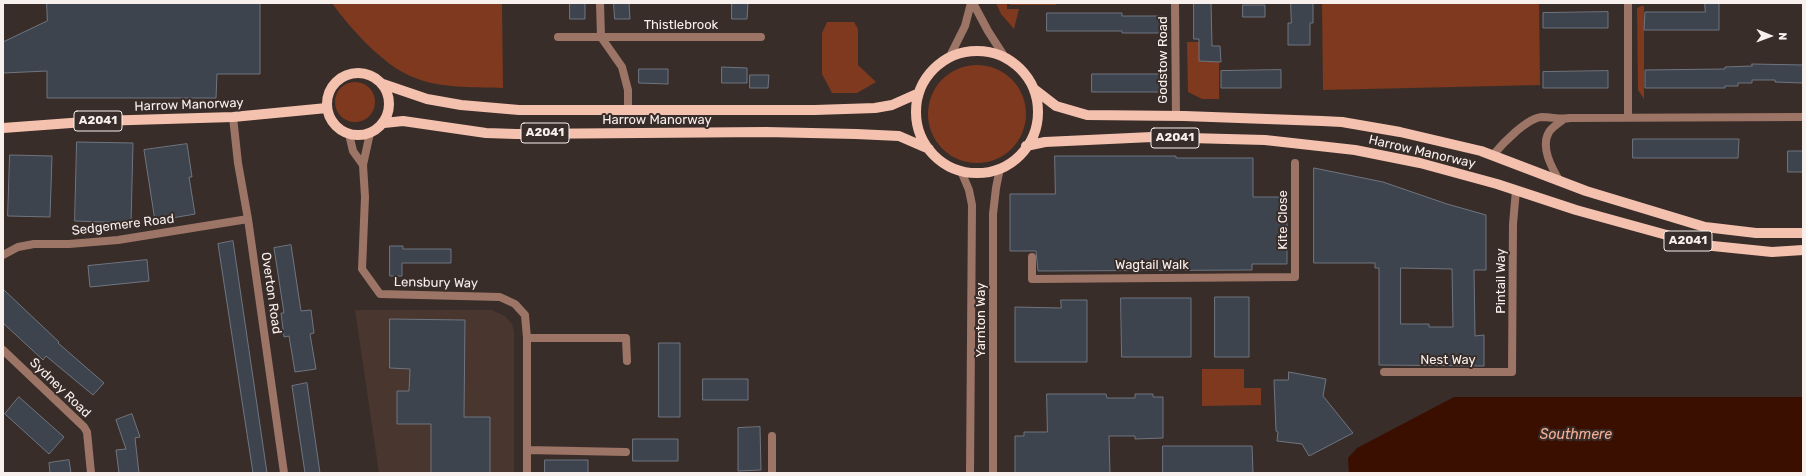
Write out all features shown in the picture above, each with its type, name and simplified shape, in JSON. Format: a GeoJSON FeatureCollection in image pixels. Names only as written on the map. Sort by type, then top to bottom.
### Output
{"type":"FeatureCollection","features":[{"type":"Feature","properties":{"kind":"main road","name":"A2041"},"geometry":{"type":"LineString","coordinates":[[974,52],[994,54],[1006,59],[1016,66],[1027,77],[1034,89],[1037,101],[1037,121],[1033,134],[1026,146],[1008,164],[1000,168],[979,172],[961,171],[947,166],[929,150],[921,135],[917,121],[917,100],[919,92],[925,80],[936,66],[950,56],[974,52]]}},
{"type":"Feature","properties":{"kind":"main road"},"geometry":{"type":"LineString","coordinates":[[351,74],[367,74],[383,84],[390,100],[389,111],[384,123],[370,133],[359,136],[342,131],[334,124],[327,108],[331,90],[343,77],[351,74]]}},
{"type":"Feature","properties":{"kind":"main road","name":"Harrow Manorway"},"geometry":{"type":"LineString","coordinates":[[383,84],[427,99],[461,105],[497,107],[514,110],[815,110],[875,108],[892,105],[919,92]]}},
{"type":"Feature","properties":{"kind":"main road","name":"Harrow Manorway"},"geometry":{"type":"LineString","coordinates":[[1034,89],[1056,106],[1087,116],[1176,116],[1342,122],[1400,132],[1493,155],[1586,191],[1705,227],[1756,233],[1803,233]]}},
{"type":"Feature","properties":{"kind":"main road","name":"Harrow Manorway"},"geometry":{"type":"LineString","coordinates":[[3,128],[98,121],[233,117],[327,108]]}},
{"type":"Feature","properties":{"kind":"main road","name":"Harrow Manorway"},"geometry":{"type":"LineString","coordinates":[[384,123],[403,121],[486,133],[516,134],[766,132],[899,136],[929,150]]}},
{"type":"Feature","properties":{"kind":"main road","name":"Harrow Manorway"},"geometry":{"type":"LineString","coordinates":[[1026,146],[1045,142],[1114,138],[1264,140],[1383,155],[1420,163],[1516,190],[1576,210],[1703,245],[1772,252],[1803,250]]}},
{"type":"Feature","properties":{"kind":"street"},"geometry":{"type":"LineString","coordinates":[[600,3],[601,37],[622,67],[628,90],[628,109]]}},
{"type":"Feature","properties":{"kind":"street"},"geometry":{"type":"LineString","coordinates":[[950,56],[965,26],[972,3]]}},
{"type":"Feature","properties":{"kind":"street"},"geometry":{"type":"LineString","coordinates":[[972,3],[1006,59]]}},
{"type":"Feature","properties":{"kind":"street","name":"Godstow Road"},"geometry":{"type":"LineString","coordinates":[[1175,3],[1176,116]]}},
{"type":"Feature","properties":{"kind":"street"},"geometry":{"type":"LineString","coordinates":[[1628,3],[1628,117]]}},
{"type":"Feature","properties":{"kind":"street","name":"Thistlebrook"},"geometry":{"type":"LineString","coordinates":[[558,38],[761,37]]}},
{"type":"Feature","properties":{"kind":"street","name":"Overton Road"},"geometry":{"type":"LineString","coordinates":[[233,117],[238,163],[248,219],[284,473]]}},
{"type":"Feature","properties":{"kind":"street","name":"Harrow Manorway"},"geometry":{"type":"LineString","coordinates":[[1493,155],[1520,129],[1538,118],[1803,117]]}},
{"type":"Feature","properties":{"kind":"street"},"geometry":{"type":"LineString","coordinates":[[1559,180],[1548,159],[1546,141],[1549,132],[1564,119]]}},
{"type":"Feature","properties":{"kind":"street","name":"Lensbury Way"},"geometry":{"type":"LineString","coordinates":[[370,133],[363,165],[365,197],[362,269],[380,294],[500,296],[515,304],[525,315],[527,338],[527,473]]}},
{"type":"Feature","properties":{"kind":"street","name":"Lensbury Way"},"geometry":{"type":"LineString","coordinates":[[349,134],[353,151],[363,165]]}},
{"type":"Feature","properties":{"kind":"street","name":"Kite Close"},"geometry":{"type":"LineString","coordinates":[[1295,163],[1295,277]]}},
{"type":"Feature","properties":{"kind":"street","name":"Yarnton Way"},"geometry":{"type":"LineString","coordinates":[[993,473],[993,214],[1000,168]]}},
{"type":"Feature","properties":{"kind":"street","name":"Yarnton Way"},"geometry":{"type":"LineString","coordinates":[[961,171],[969,190],[972,205],[970,473]]}},
{"type":"Feature","properties":{"kind":"street","name":"Pintail Way"},"geometry":{"type":"LineString","coordinates":[[1512,372],[1513,224],[1516,190]]}},
{"type":"Feature","properties":{"kind":"street","name":"Sedgemere Road"},"geometry":{"type":"LineString","coordinates":[[3,255],[10,250],[28,245],[118,240],[248,219]]}},
{"type":"Feature","properties":{"kind":"street","name":"Wagtail Walk"},"geometry":{"type":"LineString","coordinates":[[1032,257],[1032,279],[1295,277]]}},
{"type":"Feature","properties":{"kind":"street"},"geometry":{"type":"LineString","coordinates":[[527,338],[626,338],[627,361]]}},
{"type":"Feature","properties":{"kind":"street","name":"Sydney Road"},"geometry":{"type":"LineString","coordinates":[[3,350],[84,427],[87,432],[91,473]]}},
{"type":"Feature","properties":{"kind":"street","name":"Nest Way"},"geometry":{"type":"LineString","coordinates":[[1384,372],[1512,372]]}},
{"type":"Feature","properties":{"kind":"street"},"geometry":{"type":"LineString","coordinates":[[772,436],[772,473]]}},
{"type":"Feature","properties":{"kind":"street"},"geometry":{"type":"LineString","coordinates":[[527,450],[626,452]]}},
{"type":"Feature","properties":{"kind":"shaded area"},"geometry":{"type":"Polygon","coordinates":[[[332,3],[502,3],[503,88],[441,85],[417,79],[406,74],[386,61],[366,43],[332,3]]]}},
{"type":"Feature","properties":{"kind":"shaded area"},"geometry":{"type":"Polygon","coordinates":[[[996,3],[1007,3],[1007,9],[1019,9],[1014,29],[1001,14],[996,3]]]}},
{"type":"Feature","properties":{"kind":"shaded area"},"geometry":{"type":"Polygon","coordinates":[[[1010,3],[1056,3],[1056,5],[1010,5],[1010,3]]]}},
{"type":"Feature","properties":{"kind":"shaded area"},"geometry":{"type":"Polygon","coordinates":[[[1322,3],[1539,3],[1540,85],[1323,90],[1322,3]]]}},
{"type":"Feature","properties":{"kind":"shaded area"},"geometry":{"type":"Polygon","coordinates":[[[1644,6],[1644,99],[1638,90],[1637,8],[1644,6]]]}},
{"type":"Feature","properties":{"kind":"shaded area"},"geometry":{"type":"Polygon","coordinates":[[[827,22],[854,22],[858,29],[858,65],[876,82],[857,93],[832,93],[822,74],[822,33],[827,22]]]}},
{"type":"Feature","properties":{"kind":"shaded area"},"geometry":{"type":"Polygon","coordinates":[[[1187,42],[1199,42],[1199,61],[1219,62],[1219,99],[1202,99],[1188,92],[1187,42]]]}},
{"type":"Feature","properties":{"kind":"shaded area"},"geometry":{"type":"Polygon","coordinates":[[[977,65],[996,69],[1012,79],[1022,95],[1026,114],[1022,133],[1012,149],[996,159],[977,163],[958,159],[942,149],[932,133],[928,114],[932,95],[942,79],[958,69],[977,65]]]}},
{"type":"Feature","properties":{"kind":"shaded area"},"geometry":{"type":"Polygon","coordinates":[[[351,82],[359,82],[366,85],[372,91],[375,102],[372,113],[366,119],[359,122],[351,122],[344,119],[338,113],[335,106],[335,98],[338,91],[344,85],[351,82]]]}},
{"type":"Feature","properties":{"kind":"shaded area"},"geometry":{"type":"Polygon","coordinates":[[[355,310],[492,310],[505,316],[512,324],[514,331],[514,473],[379,473],[355,310]]]}},
{"type":"Feature","properties":{"kind":"shaded area"},"geometry":{"type":"Polygon","coordinates":[[[1202,369],[1244,369],[1244,388],[1261,388],[1261,405],[1202,406],[1202,369]]]}},
{"type":"Feature","properties":{"kind":"water","name":"Southmere"},"geometry":{"type":"Polygon","coordinates":[[[1454,397],[1803,397],[1803,473],[1349,473],[1348,458],[1357,448],[1454,397]]]}},
{"type":"Feature","properties":{"kind":"building"},"geometry":{"type":"Polygon","coordinates":[[[47,3],[260,3],[260,74],[217,74],[216,98],[47,98],[47,71],[3,73],[3,42],[47,21],[47,3]]]}},
{"type":"Feature","properties":{"kind":"building"},"geometry":{"type":"Polygon","coordinates":[[[570,3],[585,3],[585,19],[570,19],[570,3]]]}},
{"type":"Feature","properties":{"kind":"building"},"geometry":{"type":"Polygon","coordinates":[[[614,3],[629,3],[630,19],[615,19],[614,3]]]}},
{"type":"Feature","properties":{"kind":"building"},"geometry":{"type":"Polygon","coordinates":[[[732,3],[748,3],[747,19],[732,19],[732,3]]]}},
{"type":"Feature","properties":{"kind":"building"},"geometry":{"type":"Polygon","coordinates":[[[1194,3],[1211,3],[1212,46],[1220,46],[1221,62],[1199,61],[1199,39],[1194,39],[1194,3]]]}},
{"type":"Feature","properties":{"kind":"building"},"geometry":{"type":"Polygon","coordinates":[[[1291,3],[1313,3],[1313,23],[1310,23],[1310,45],[1288,45],[1288,23],[1291,23],[1291,3]]]}},
{"type":"Feature","properties":{"kind":"building"},"geometry":{"type":"Polygon","coordinates":[[[1705,3],[1719,3],[1719,30],[1644,30],[1645,12],[1705,12],[1705,3]]]}},
{"type":"Feature","properties":{"kind":"building"},"geometry":{"type":"Polygon","coordinates":[[[1243,5],[1265,5],[1265,17],[1243,17],[1243,5]]]}},
{"type":"Feature","properties":{"kind":"building"},"geometry":{"type":"Polygon","coordinates":[[[1608,12],[1608,28],[1543,28],[1543,13],[1608,12]]]}},
{"type":"Feature","properties":{"kind":"building"},"geometry":{"type":"Polygon","coordinates":[[[1047,13],[1122,13],[1122,16],[1165,16],[1165,33],[1122,33],[1122,31],[1047,31],[1047,13]]]}},
{"type":"Feature","properties":{"kind":"building"},"geometry":{"type":"Polygon","coordinates":[[[1752,64],[1803,65],[1803,83],[1775,82],[1775,80],[1752,80],[1752,83],[1738,83],[1738,86],[1725,86],[1725,88],[1645,88],[1645,70],[1725,69],[1725,67],[1752,66],[1752,64]]]}},
{"type":"Feature","properties":{"kind":"building"},"geometry":{"type":"Polygon","coordinates":[[[722,67],[747,68],[747,83],[722,83],[722,67]]]}},
{"type":"Feature","properties":{"kind":"building"},"geometry":{"type":"Polygon","coordinates":[[[639,69],[668,69],[668,84],[639,83],[639,69]]]}},
{"type":"Feature","properties":{"kind":"building"},"geometry":{"type":"Polygon","coordinates":[[[1281,70],[1281,88],[1221,88],[1221,71],[1281,70]]]}},
{"type":"Feature","properties":{"kind":"building"},"geometry":{"type":"Polygon","coordinates":[[[1608,71],[1608,88],[1543,88],[1543,72],[1608,71]]]}},
{"type":"Feature","properties":{"kind":"building"},"geometry":{"type":"Polygon","coordinates":[[[1092,74],[1166,74],[1166,92],[1092,92],[1092,74]]]}},
{"type":"Feature","properties":{"kind":"building"},"geometry":{"type":"Polygon","coordinates":[[[750,75],[769,75],[768,88],[750,88],[750,75]]]}},
{"type":"Feature","properties":{"kind":"building"},"geometry":{"type":"Polygon","coordinates":[[[1633,139],[1739,139],[1738,158],[1633,158],[1633,139]]]}},
{"type":"Feature","properties":{"kind":"building"},"geometry":{"type":"Polygon","coordinates":[[[77,142],[133,143],[131,223],[75,221],[77,142]]]}},
{"type":"Feature","properties":{"kind":"building"},"geometry":{"type":"Polygon","coordinates":[[[187,144],[192,177],[189,177],[195,214],[155,221],[144,150],[187,144]]]}},
{"type":"Feature","properties":{"kind":"building"},"geometry":{"type":"Polygon","coordinates":[[[1788,151],[1803,151],[1803,172],[1788,172],[1788,151]]]}},
{"type":"Feature","properties":{"kind":"building"},"geometry":{"type":"Polygon","coordinates":[[[10,155],[52,156],[50,217],[8,216],[10,155]]]}},
{"type":"Feature","properties":{"kind":"building"},"geometry":{"type":"Polygon","coordinates":[[[1055,156],[1176,156],[1176,158],[1253,158],[1253,197],[1287,197],[1287,264],[1252,264],[1252,270],[1038,271],[1036,251],[1010,251],[1010,194],[1055,194],[1055,156]]]}},
{"type":"Feature","properties":{"kind":"building"},"geometry":{"type":"Polygon","coordinates":[[[1314,168],[1383,182],[1447,204],[1486,215],[1486,270],[1474,270],[1475,336],[1484,335],[1484,366],[1379,365],[1379,268],[1375,268],[1375,263],[1314,263],[1314,168]],[[1401,268],[1401,324],[1429,324],[1429,327],[1453,327],[1452,269],[1401,268]]]}},
{"type":"Feature","properties":{"kind":"building"},"geometry":{"type":"Polygon","coordinates":[[[233,241],[267,473],[253,473],[218,244],[233,241]]]}},
{"type":"Feature","properties":{"kind":"building"},"geometry":{"type":"Polygon","coordinates":[[[291,245],[301,311],[311,310],[314,333],[310,334],[316,369],[295,372],[289,336],[284,337],[281,313],[284,313],[274,248],[291,245]]]}},
{"type":"Feature","properties":{"kind":"building"},"geometry":{"type":"Polygon","coordinates":[[[390,246],[403,246],[403,249],[451,249],[451,263],[402,263],[402,276],[390,276],[390,246]]]}},
{"type":"Feature","properties":{"kind":"building"},"geometry":{"type":"Polygon","coordinates":[[[147,260],[149,281],[90,287],[88,266],[147,260]]]}},
{"type":"Feature","properties":{"kind":"building"},"geometry":{"type":"Polygon","coordinates":[[[3,289],[59,342],[58,343],[104,383],[93,395],[46,356],[43,360],[3,323],[3,289]]]}},
{"type":"Feature","properties":{"kind":"building"},"geometry":{"type":"Polygon","coordinates":[[[1215,297],[1249,297],[1249,357],[1215,357],[1215,297]]]}},
{"type":"Feature","properties":{"kind":"building"},"geometry":{"type":"Polygon","coordinates":[[[1121,298],[1191,298],[1191,357],[1122,357],[1121,298]]]}},
{"type":"Feature","properties":{"kind":"building"},"geometry":{"type":"Polygon","coordinates":[[[1061,300],[1087,300],[1087,362],[1015,362],[1015,307],[1061,308],[1061,300]]]}},
{"type":"Feature","properties":{"kind":"building"},"geometry":{"type":"Polygon","coordinates":[[[390,319],[465,320],[464,417],[490,417],[490,473],[431,473],[431,424],[397,424],[397,391],[409,391],[410,369],[390,368],[390,319]]]}},
{"type":"Feature","properties":{"kind":"building"},"geometry":{"type":"Polygon","coordinates":[[[659,343],[680,343],[680,417],[659,417],[659,343]]]}},
{"type":"Feature","properties":{"kind":"building"},"geometry":{"type":"Polygon","coordinates":[[[1289,372],[1326,379],[1323,396],[1353,433],[1309,456],[1302,444],[1277,441],[1278,432],[1276,431],[1274,380],[1288,380],[1289,372]]]}},
{"type":"Feature","properties":{"kind":"building"},"geometry":{"type":"Polygon","coordinates":[[[703,379],[748,379],[748,400],[703,400],[703,379]]]}},
{"type":"Feature","properties":{"kind":"building"},"geometry":{"type":"Polygon","coordinates":[[[307,383],[320,473],[305,473],[292,386],[307,383]]]}},
{"type":"Feature","properties":{"kind":"building"},"geometry":{"type":"Polygon","coordinates":[[[1047,394],[1106,394],[1107,398],[1135,398],[1135,394],[1153,394],[1153,397],[1163,397],[1163,438],[1135,439],[1135,436],[1109,436],[1110,473],[1015,473],[1015,436],[1024,436],[1024,432],[1047,432],[1047,394]]]}},
{"type":"Feature","properties":{"kind":"building"},"geometry":{"type":"Polygon","coordinates":[[[19,397],[64,437],[49,454],[5,414],[19,397]]]}},
{"type":"Feature","properties":{"kind":"building"},"geometry":{"type":"Polygon","coordinates":[[[132,414],[140,437],[135,438],[139,473],[119,473],[116,450],[126,449],[116,420],[132,414]]]}},
{"type":"Feature","properties":{"kind":"building"},"geometry":{"type":"Polygon","coordinates":[[[760,427],[761,470],[738,471],[738,428],[760,427]]]}},
{"type":"Feature","properties":{"kind":"building"},"geometry":{"type":"Polygon","coordinates":[[[633,439],[678,439],[678,461],[633,461],[633,439]]]}},
{"type":"Feature","properties":{"kind":"building"},"geometry":{"type":"Polygon","coordinates":[[[1163,446],[1252,446],[1253,473],[1163,473],[1163,446]]]}},
{"type":"Feature","properties":{"kind":"building"},"geometry":{"type":"Polygon","coordinates":[[[69,460],[71,473],[50,473],[49,463],[69,460]]]}},
{"type":"Feature","properties":{"kind":"building"},"geometry":{"type":"Polygon","coordinates":[[[545,460],[588,460],[588,473],[545,473],[545,460]]]}}]}
